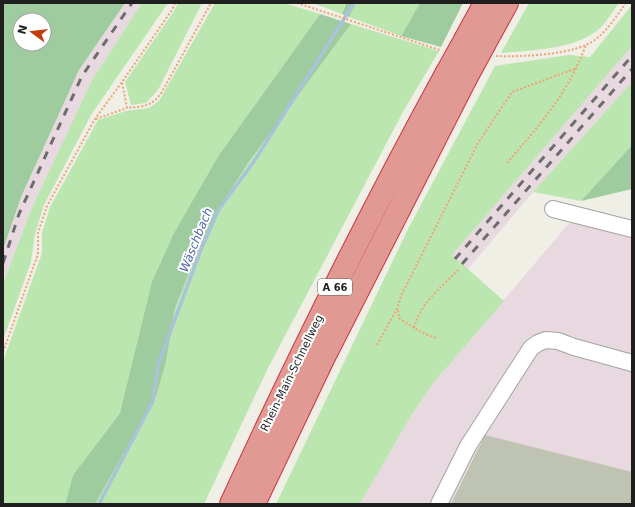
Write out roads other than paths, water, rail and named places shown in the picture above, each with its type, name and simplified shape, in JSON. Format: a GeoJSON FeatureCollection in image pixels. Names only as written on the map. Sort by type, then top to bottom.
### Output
{"type":"FeatureCollection","features":[{"type":"Feature","properties":{"kind":"highway","name":"A 66"},"geometry":{"type":"LineString","coordinates":[[456,77],[475,40],[485,3]]}},
{"type":"Feature","properties":{"kind":"highway","name":"A 66"},"geometry":{"type":"LineString","coordinates":[[475,40],[507,3]]}},
{"type":"Feature","properties":{"kind":"highway","name":"Rhein-Main-Schnellweg"},"geometry":{"type":"LineString","coordinates":[[231,504],[311,334],[378,200],[456,77]]}},
{"type":"Feature","properties":{"kind":"highway","name":"Rhein-Main-Schnellweg"},"geometry":{"type":"LineString","coordinates":[[254,504],[456,77]]}},
{"type":"Feature","properties":{"kind":"lane"},"geometry":{"type":"LineString","coordinates":[[553,209],[632,229]]}},
{"type":"Feature","properties":{"kind":"lane"},"geometry":{"type":"LineString","coordinates":[[439,504],[468,446],[531,348],[546,340],[558,341],[580,349],[632,363]]}},
{"type":"Feature","properties":{"kind":"waterway","name":"Wäschbach"},"geometry":{"type":"LineString","coordinates":[[99,504],[153,401],[158,365],[200,252],[219,209],[253,163],[354,3]]}},
{"type":"Feature","properties":{"kind":"railway"},"geometry":{"type":"LineString","coordinates":[[3,263],[19,214],[82,76],[132,3]]}},
{"type":"Feature","properties":{"kind":"railway"},"geometry":{"type":"LineString","coordinates":[[455,259],[632,56]]}},
{"type":"Feature","properties":{"kind":"railway"},"geometry":{"type":"LineString","coordinates":[[462,264],[632,69]]}}]}
